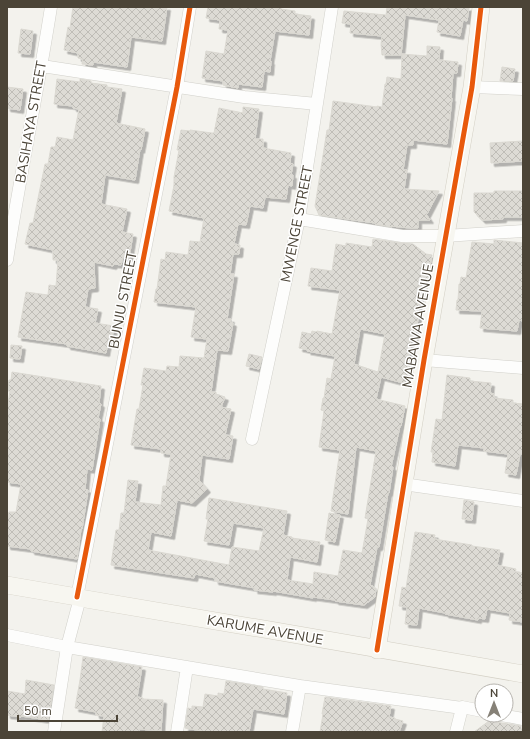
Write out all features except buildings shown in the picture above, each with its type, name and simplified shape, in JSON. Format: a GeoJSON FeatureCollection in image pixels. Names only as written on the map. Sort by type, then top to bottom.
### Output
{"type":"FeatureCollection","features":[{"type":"Feature","properties":{"kind":"street","name":"BASIHAYA STREET"},"geometry":{"type":"LineString","coordinates":[[7,260],[10,214],[42,66],[51,7]]}},
{"type":"Feature","properties":{"kind":"street","name":"BUNJU STREET"},"geometry":{"type":"LineString","coordinates":[[54,732],[67,647],[71,635],[177,87],[190,7]]}},
{"type":"Feature","properties":{"kind":"street","name":"MWENGE STREET"},"geometry":{"type":"LineString","coordinates":[[252,439],[299,219],[332,7]]}},
{"type":"Feature","properties":{"kind":"street","name":"MABAWA AVENUE"},"geometry":{"type":"LineString","coordinates":[[377,650],[403,484],[472,87],[481,7]]}},
{"type":"Feature","properties":{"kind":"street"},"geometry":{"type":"LineString","coordinates":[[42,66],[244,97],[317,104]]}},
{"type":"Feature","properties":{"kind":"street"},"geometry":{"type":"LineString","coordinates":[[472,87],[523,89]]}},
{"type":"Feature","properties":{"kind":"street"},"geometry":{"type":"LineString","coordinates":[[299,219],[402,236],[446,236],[523,231]]}},
{"type":"Feature","properties":{"kind":"street"},"geometry":{"type":"LineString","coordinates":[[424,360],[523,368]]}},
{"type":"Feature","properties":{"kind":"street"},"geometry":{"type":"LineString","coordinates":[[403,484],[523,501]]}},
{"type":"Feature","properties":{"kind":"street","name":"KARUME AVENUE"},"geometry":{"type":"LineString","coordinates":[[7,585],[77,603],[169,613],[523,674]]}},
{"type":"Feature","properties":{"kind":"street"},"geometry":{"type":"LineString","coordinates":[[7,635],[67,647],[300,686],[474,709]]}},
{"type":"Feature","properties":{"kind":"street"},"geometry":{"type":"LineString","coordinates":[[177,732],[187,667]]}},
{"type":"Feature","properties":{"kind":"street"},"geometry":{"type":"LineString","coordinates":[[292,732],[300,686]]}},
{"type":"Feature","properties":{"kind":"street"},"geometry":{"type":"LineString","coordinates":[[456,732],[462,708]]}},
{"type":"Feature","properties":{"kind":"cycle path"},"geometry":{"type":"LineString","coordinates":[[77,597],[177,87],[190,7]]}},
{"type":"Feature","properties":{"kind":"cycle path"},"geometry":{"type":"LineString","coordinates":[[377,650],[424,360],[472,87],[481,7]]}}]}
